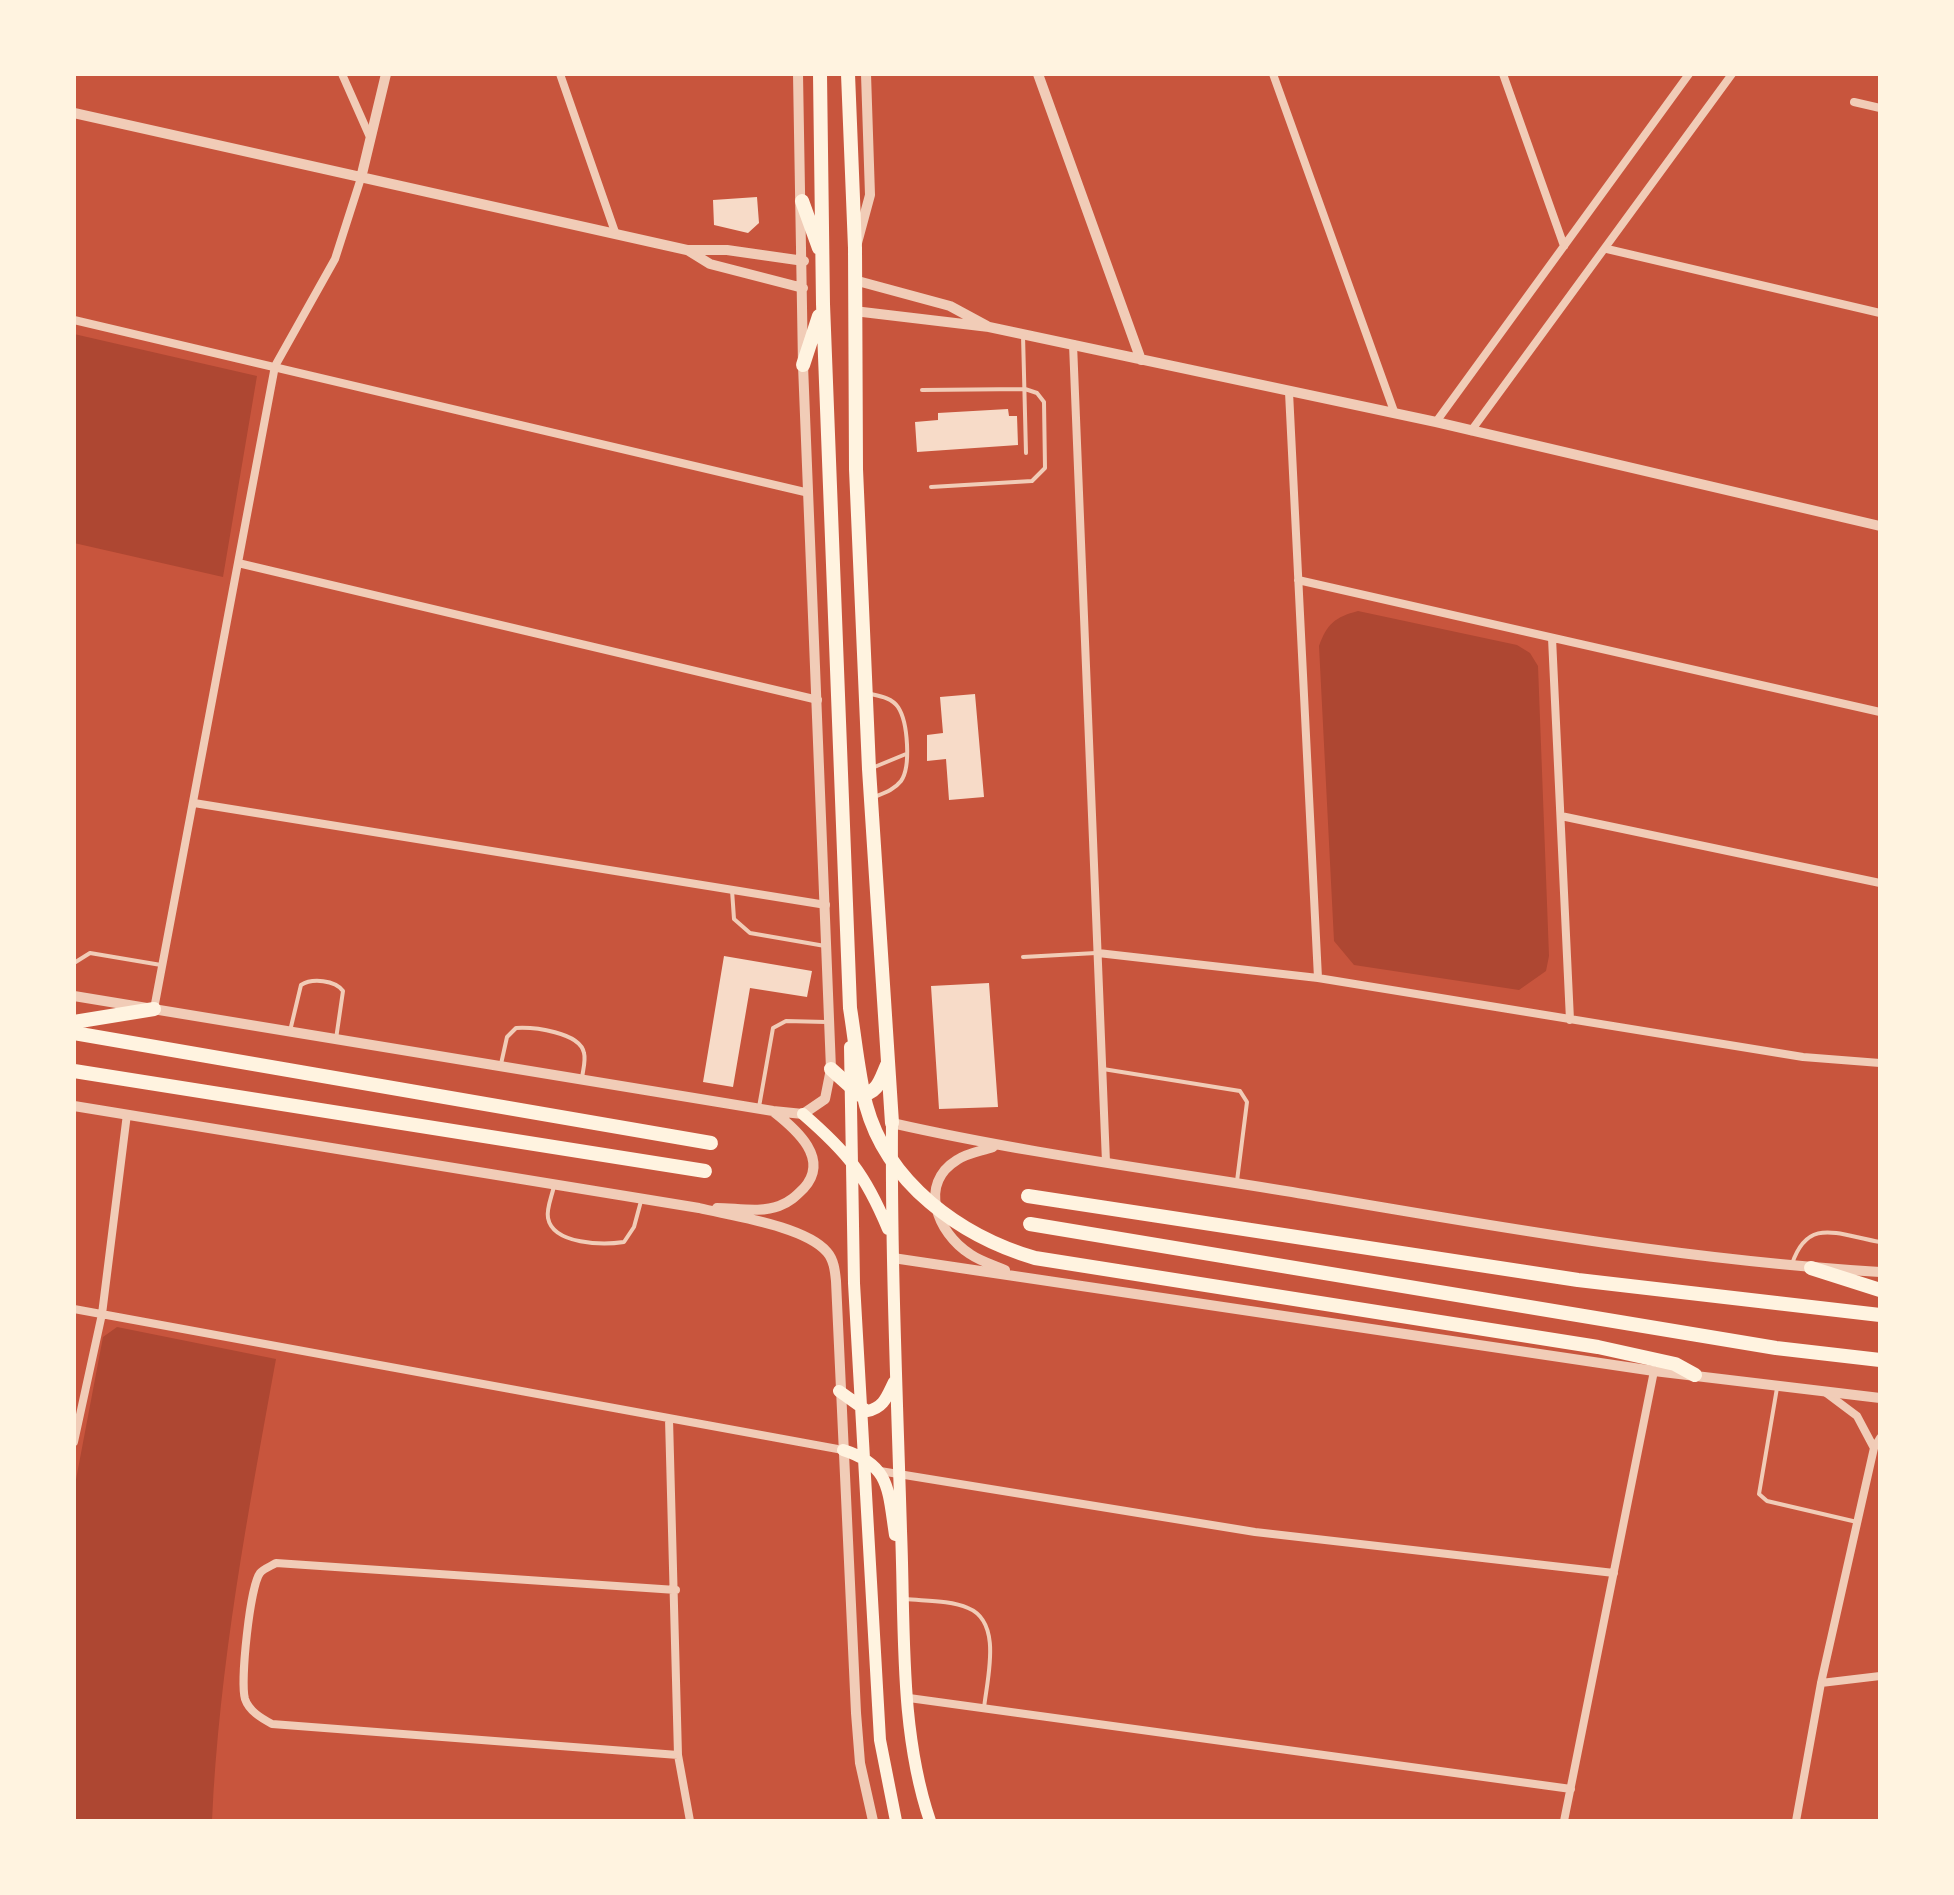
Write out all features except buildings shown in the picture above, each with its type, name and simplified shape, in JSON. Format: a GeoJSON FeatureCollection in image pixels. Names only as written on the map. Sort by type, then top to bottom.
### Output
{"type":"FeatureCollection","features":[{"type":"Feature","properties":{"kind":"main road"},"geometry":{"type":"LineString","coordinates":[[820,74],[823,304],[850,1008],[854,1283],[880,1740],[896,1821]]}},
{"type":"Feature","properties":{"kind":"main road"},"geometry":{"type":"LineString","coordinates":[[848,74],[855,248],[856,469],[869,769],[892,1123],[891,1236],[903,1582],[909,1698],[919,1789],[930,1821]]}},
{"type":"Feature","properties":{"kind":"main road"},"geometry":{"type":"LineString","coordinates":[[802,201],[823,259]]}},
{"type":"Feature","properties":{"kind":"main road"},"geometry":{"type":"LineString","coordinates":[[803,365],[823,304]]}},
{"type":"Feature","properties":{"kind":"main road"},"geometry":{"type":"LineString","coordinates":[[850,1008],[866,1104],[891,1161],[915,1190],[948,1217],[1011,1251],[1051,1261],[1598,1347],[1675,1364],[1695,1375]]}},
{"type":"Feature","properties":{"kind":"main road"},"geometry":{"type":"LineString","coordinates":[[74,1022],[154,1009]]}},
{"type":"Feature","properties":{"kind":"main road"},"geometry":{"type":"LineString","coordinates":[[74,1033],[711,1143]]}},
{"type":"Feature","properties":{"kind":"main road"},"geometry":{"type":"LineString","coordinates":[[831,1069],[860,1095],[871,1094],[877,1088],[888,1061]]}},
{"type":"Feature","properties":{"kind":"main road"},"geometry":{"type":"LineString","coordinates":[[74,1071],[705,1171]]}},
{"type":"Feature","properties":{"kind":"main road"},"geometry":{"type":"LineString","coordinates":[[803,1114],[843,1149],[870,1185],[891,1236]]}},
{"type":"Feature","properties":{"kind":"main road"},"geometry":{"type":"LineString","coordinates":[[1028,1196],[1578,1280],[1880,1315]]}},
{"type":"Feature","properties":{"kind":"main road"},"geometry":{"type":"LineString","coordinates":[[1030,1224],[1776,1348],[1880,1360]]}},
{"type":"Feature","properties":{"kind":"main road"},"geometry":{"type":"LineString","coordinates":[[1811,1268],[1880,1290]]}},
{"type":"Feature","properties":{"kind":"main road"},"geometry":{"type":"LineString","coordinates":[[839,1391],[867,1411],[876,1409],[884,1402],[895,1380]]}},
{"type":"Feature","properties":{"kind":"main road"},"geometry":{"type":"LineString","coordinates":[[843,1450],[859,1455],[880,1471],[886,1480],[903,1582]]}},
{"type":"Feature","properties":{"kind":"street"},"geometry":{"type":"LineString","coordinates":[[342,74],[369,135]]}},
{"type":"Feature","properties":{"kind":"street"},"geometry":{"type":"LineString","coordinates":[[154,1009],[275,366],[335,259],[361,178],[386,74]]}},
{"type":"Feature","properties":{"kind":"street"},"geometry":{"type":"LineString","coordinates":[[560,74],[615,232]]}},
{"type":"Feature","properties":{"kind":"street"},"geometry":{"type":"LineString","coordinates":[[74,996],[758,1109],[803,1114],[825,1099],[831,1069],[803,365],[804,261],[798,74]]}},
{"type":"Feature","properties":{"kind":"street"},"geometry":{"type":"LineString","coordinates":[[855,248],[870,195],[866,74]]}},
{"type":"Feature","properties":{"kind":"street"},"geometry":{"type":"LineString","coordinates":[[1038,74],[1141,360]]}},
{"type":"Feature","properties":{"kind":"street"},"geometry":{"type":"LineString","coordinates":[[1273,74],[1395,414]]}},
{"type":"Feature","properties":{"kind":"street"},"geometry":{"type":"LineString","coordinates":[[1503,74],[1564,246]]}},
{"type":"Feature","properties":{"kind":"street"},"geometry":{"type":"LineString","coordinates":[[1436,422],[1689,74]]}},
{"type":"Feature","properties":{"kind":"street"},"geometry":{"type":"LineString","coordinates":[[1471,431],[1732,74]]}},
{"type":"Feature","properties":{"kind":"street"},"geometry":{"type":"LineString","coordinates":[[1854,102],[1880,108]]}},
{"type":"Feature","properties":{"kind":"street"},"geometry":{"type":"LineString","coordinates":[[74,113],[687,250],[727,250],[804,261]]}},
{"type":"Feature","properties":{"kind":"street"},"geometry":{"type":"LineString","coordinates":[[1607,249],[1880,313]]}},
{"type":"Feature","properties":{"kind":"street"},"geometry":{"type":"LineString","coordinates":[[687,250],[710,264],[803,288]]}},
{"type":"Feature","properties":{"kind":"street"},"geometry":{"type":"LineString","coordinates":[[854,280],[950,306],[989,327]]}},
{"type":"Feature","properties":{"kind":"street"},"geometry":{"type":"LineString","coordinates":[[854,311],[989,327],[1073,344],[1436,422],[1880,526]]}},
{"type":"Feature","properties":{"kind":"street"},"geometry":{"type":"LineString","coordinates":[[74,320],[809,493]]}},
{"type":"Feature","properties":{"kind":"street"},"geometry":{"type":"LineString","coordinates":[[1073,344],[1106,1162]]}},
{"type":"Feature","properties":{"kind":"street"},"geometry":{"type":"LineString","coordinates":[[1289,392],[1318,978]]}},
{"type":"Feature","properties":{"kind":"street"},"geometry":{"type":"LineString","coordinates":[[238,563],[818,700]]}},
{"type":"Feature","properties":{"kind":"street"},"geometry":{"type":"LineString","coordinates":[[1298,580],[1880,712]]}},
{"type":"Feature","properties":{"kind":"street"},"geometry":{"type":"LineString","coordinates":[[1552,638],[1570,1020]]}},
{"type":"Feature","properties":{"kind":"street"},"geometry":{"type":"LineString","coordinates":[[194,803],[826,905]]}},
{"type":"Feature","properties":{"kind":"street"},"geometry":{"type":"LineString","coordinates":[[1561,816],[1880,883]]}},
{"type":"Feature","properties":{"kind":"street"},"geometry":{"type":"LineString","coordinates":[[1098,953],[1318,978],[1803,1057],[1880,1063]]}},
{"type":"Feature","properties":{"kind":"street"},"geometry":{"type":"LineString","coordinates":[[74,1106],[699,1208],[786,1230],[818,1244],[829,1254],[834,1268],[860,1763],[873,1821]]}},
{"type":"Feature","properties":{"kind":"street"},"geometry":{"type":"LineString","coordinates":[[699,1208],[777,1207],[793,1200],[811,1180],[813,1162],[807,1143],[773,1111]]}},
{"type":"Feature","properties":{"kind":"street"},"geometry":{"type":"LineString","coordinates":[[74,1442],[102,1314],[127,1114]]}},
{"type":"Feature","properties":{"kind":"street"},"geometry":{"type":"LineString","coordinates":[[892,1123],[995,1146],[1444,1218],[1791,1266],[1880,1272]]}},
{"type":"Feature","properties":{"kind":"street"},"geometry":{"type":"LineString","coordinates":[[995,1146],[958,1159],[942,1173],[934,1191],[939,1220],[952,1239],[970,1254],[1022,1278]]}},
{"type":"Feature","properties":{"kind":"street"},"geometry":{"type":"LineString","coordinates":[[893,1258],[936,1261],[1022,1278],[1654,1371],[1880,1398]]}},
{"type":"Feature","properties":{"kind":"street"},"geometry":{"type":"LineString","coordinates":[[74,1309],[843,1450]]}},
{"type":"Feature","properties":{"kind":"street"},"geometry":{"type":"LineString","coordinates":[[1564,1821],[1654,1371]]}},
{"type":"Feature","properties":{"kind":"street"},"geometry":{"type":"LineString","coordinates":[[1824,1391],[1857,1416],[1877,1448]]}},
{"type":"Feature","properties":{"kind":"street"},"geometry":{"type":"LineString","coordinates":[[669,1419],[676,1590],[678,1755],[690,1821]]}},
{"type":"Feature","properties":{"kind":"street"},"geometry":{"type":"LineString","coordinates":[[1796,1821],[1821,1683],[1880,1438]]}},
{"type":"Feature","properties":{"kind":"street"},"geometry":{"type":"LineString","coordinates":[[880,1471],[1255,1532],[1614,1573]]}},
{"type":"Feature","properties":{"kind":"street"},"geometry":{"type":"LineString","coordinates":[[676,1590],[276,1563],[261,1572],[253,1589],[245,1698],[256,1715],[272,1724],[678,1755]]}},
{"type":"Feature","properties":{"kind":"street"},"geometry":{"type":"LineString","coordinates":[[1821,1683],[1880,1676]]}},
{"type":"Feature","properties":{"kind":"street"},"geometry":{"type":"LineString","coordinates":[[909,1698],[1571,1789]]}},
{"type":"Feature","properties":{"kind":"lane"},"geometry":{"type":"LineString","coordinates":[[1023,334],[1026,453]]}},
{"type":"Feature","properties":{"kind":"lane"},"geometry":{"type":"LineString","coordinates":[[922,390],[1025,389],[1037,393],[1044,402],[1045,468],[1040,477],[1032,481],[931,487]]}},
{"type":"Feature","properties":{"kind":"lane"},"geometry":{"type":"LineString","coordinates":[[866,692],[881,696],[898,707],[906,754],[906,771],[901,781],[892,790],[872,798]]}},
{"type":"Feature","properties":{"kind":"lane"},"geometry":{"type":"LineString","coordinates":[[869,769],[906,754]]}},
{"type":"Feature","properties":{"kind":"lane"},"geometry":{"type":"LineString","coordinates":[[732,890],[734,919],[750,933],[827,946]]}},
{"type":"Feature","properties":{"kind":"lane"},"geometry":{"type":"LineString","coordinates":[[74,963],[90,953],[161,965]]}},
{"type":"Feature","properties":{"kind":"lane"},"geometry":{"type":"LineString","coordinates":[[1023,957],[1098,953]]}},
{"type":"Feature","properties":{"kind":"lane"},"geometry":{"type":"LineString","coordinates":[[290,1033],[301,985],[308,980],[333,984],[343,991],[336,1039]]}},
{"type":"Feature","properties":{"kind":"lane"},"geometry":{"type":"LineString","coordinates":[[758,1109],[773,1028],[786,1021],[828,1022]]}},
{"type":"Feature","properties":{"kind":"lane"},"geometry":{"type":"LineString","coordinates":[[501,1066],[507,1037],[516,1028],[525,1027],[573,1039],[580,1044],[584,1056],[582,1080]]}},
{"type":"Feature","properties":{"kind":"lane"},"geometry":{"type":"LineString","coordinates":[[1103,1069],[1240,1091],[1247,1102],[1237,1183]]}},
{"type":"Feature","properties":{"kind":"lane"},"geometry":{"type":"LineString","coordinates":[[554,1184],[548,1217],[552,1226],[559,1234],[582,1241],[624,1242],[634,1227],[642,1198]]}},
{"type":"Feature","properties":{"kind":"lane"},"geometry":{"type":"LineString","coordinates":[[1791,1266],[1799,1243],[1807,1235],[1819,1232],[1880,1242]]}},
{"type":"Feature","properties":{"kind":"lane"},"geometry":{"type":"LineString","coordinates":[[1777,1385],[1759,1494],[1767,1501],[1858,1522]]}},
{"type":"Feature","properties":{"kind":"lane"},"geometry":{"type":"LineString","coordinates":[[904,1599],[966,1607],[986,1624],[989,1638],[984,1708]]}},
{"type":"Feature","properties":{"kind":"shaded area"},"geometry":{"type":"Polygon","coordinates":[[[74,334],[257,376],[223,577],[74,543],[74,334]]]}},
{"type":"Feature","properties":{"kind":"shaded area"},"geometry":{"type":"Polygon","coordinates":[[[1358,611],[1517,645],[1530,653],[1538,666],[1549,956],[1546,971],[1519,990],[1354,965],[1334,941],[1319,646],[1333,622],[1358,611]]]}},
{"type":"Feature","properties":{"kind":"shaded area"},"geometry":{"type":"Polygon","coordinates":[[[117,1327],[276,1359],[228,1647],[212,1821],[74,1821],[74,1490],[103,1337],[117,1327]]]}}]}
